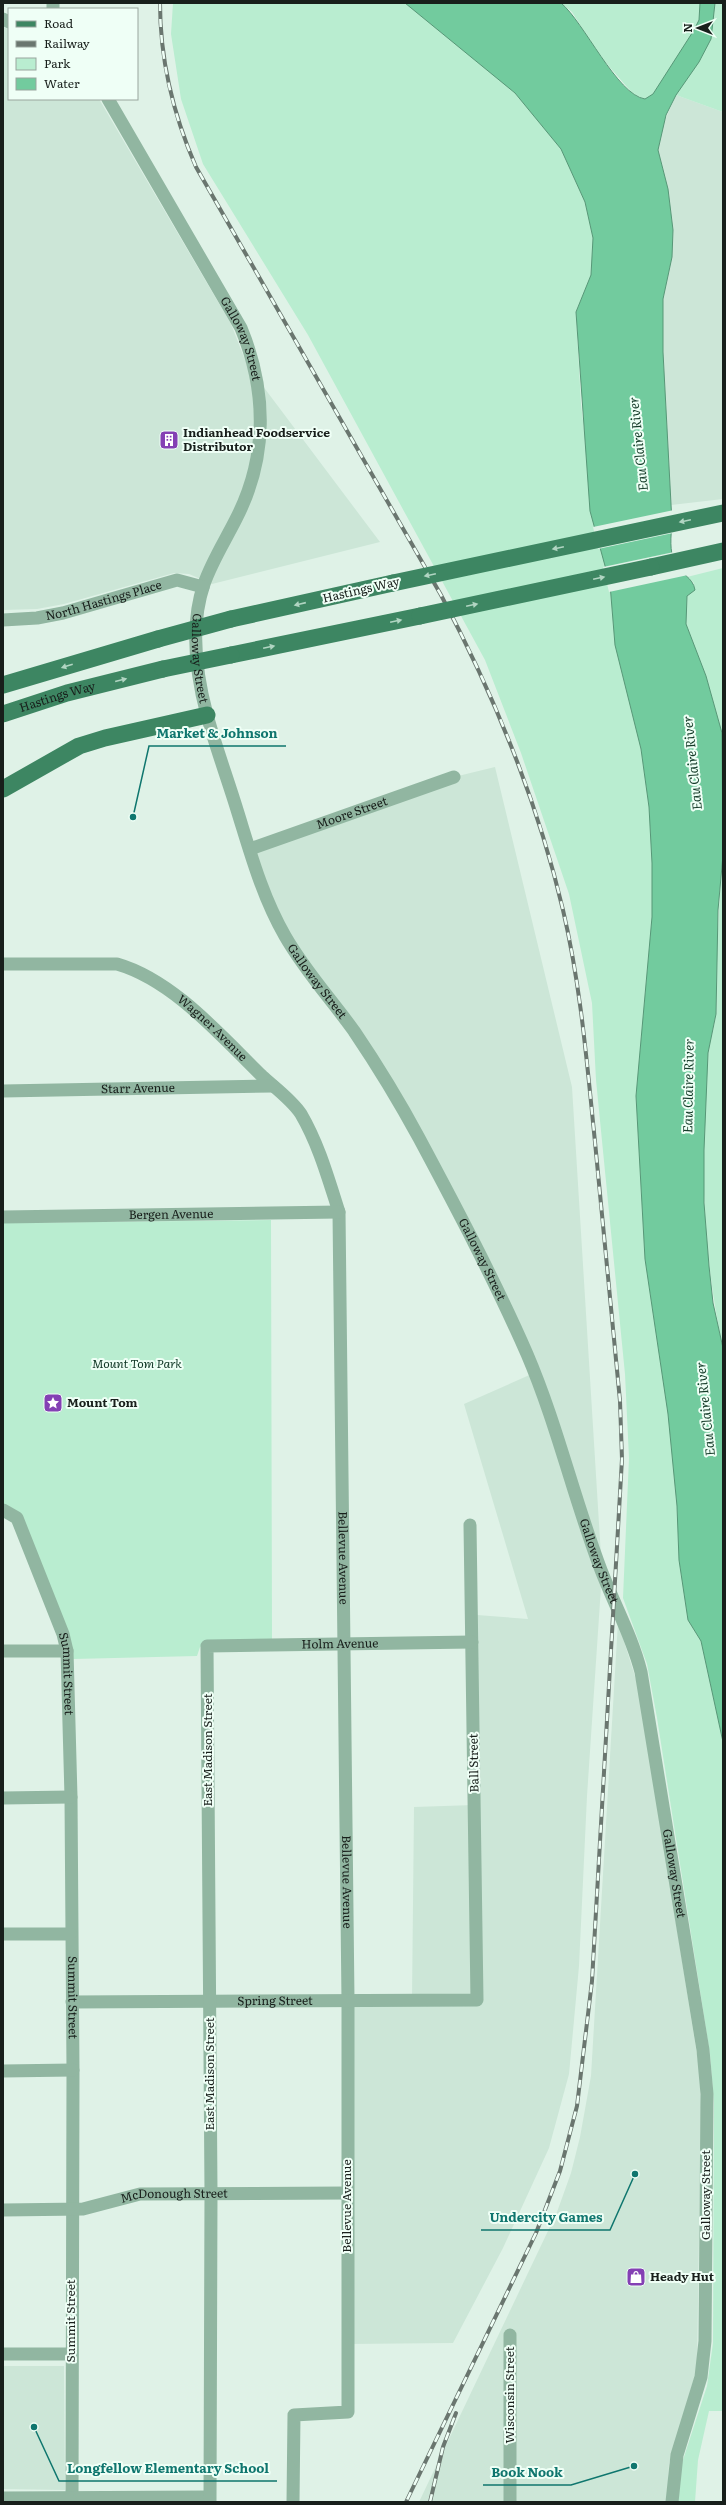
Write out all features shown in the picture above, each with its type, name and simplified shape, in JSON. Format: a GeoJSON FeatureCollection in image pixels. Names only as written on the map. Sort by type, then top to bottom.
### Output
{"type":"FeatureCollection","features":[{"type":"Feature","properties":{"kind":"main road","name":"Hastings Way"},"geometry":{"type":"LineString","coordinates":[[3,685],[158,638],[231,619],[723,513]]}},
{"type":"Feature","properties":{"kind":"main road","name":"Hastings Way"},"geometry":{"type":"LineString","coordinates":[[3,714],[67,693],[163,669],[723,551]]}},
{"type":"Feature","properties":{"kind":"main road"},"geometry":{"type":"LineString","coordinates":[[3,789],[79,746],[105,738],[207,715]]}},
{"type":"Feature","properties":{"kind":"street","name":"Galloway Street"},"geometry":{"type":"LineString","coordinates":[[109,100],[241,328],[252,353],[258,380],[262,419],[260,451],[252,484],[237,519],[219,549],[203,587],[197,620],[196,648],[199,682],[207,715],[264,893],[285,936],[316,984],[351,1028],[381,1072],[418,1136],[498,1293],[527,1355],[554,1423],[602,1572],[624,1621],[642,1672],[703,2050],[707,2094],[705,2341],[701,2377],[677,2455],[672,2502]]}},
{"type":"Feature","properties":{"kind":"street","name":"North Hastings Place"},"geometry":{"type":"LineString","coordinates":[[3,620],[37,618],[177,580],[203,587]]}},
{"type":"Feature","properties":{"kind":"street","name":"Moore Street"},"geometry":{"type":"LineString","coordinates":[[250,849],[454,777]]}},
{"type":"Feature","properties":{"kind":"street","name":"Wagner Avenue"},"geometry":{"type":"LineString","coordinates":[[3,964],[117,964],[134,969],[152,979],[199,1015],[300,1112],[317,1144],[339,1212]]}},
{"type":"Feature","properties":{"kind":"street","name":"Starr Avenue"},"geometry":{"type":"LineString","coordinates":[[3,1091],[273,1086]]}},
{"type":"Feature","properties":{"kind":"street","name":"Bergen Avenue"},"geometry":{"type":"LineString","coordinates":[[3,1217],[339,1212]]}},
{"type":"Feature","properties":{"kind":"street","name":"Bellevue Avenue"},"geometry":{"type":"LineString","coordinates":[[293,2502],[294,2415],[348,2412],[348,2000],[342,1644],[339,1212]]}},
{"type":"Feature","properties":{"kind":"street","name":"Summit Street"},"geometry":{"type":"LineString","coordinates":[[3,1510],[17,1518],[63,1634],[67,1651],[71,1797],[70,1934],[73,2070],[71,2354],[72,2500]]}},
{"type":"Feature","properties":{"kind":"street","name":"Ball Street"},"geometry":{"type":"LineString","coordinates":[[470,1525],[477,2000]]}},
{"type":"Feature","properties":{"kind":"street","name":"Holm Avenue"},"geometry":{"type":"LineString","coordinates":[[207,1646],[472,1642]]}},
{"type":"Feature","properties":{"kind":"street","name":"East Madison Street"},"geometry":{"type":"LineString","coordinates":[[207,1646],[211,2192],[210,2500]]}},
{"type":"Feature","properties":{"kind":"street"},"geometry":{"type":"LineString","coordinates":[[3,1651],[67,1651]]}},
{"type":"Feature","properties":{"kind":"street"},"geometry":{"type":"LineString","coordinates":[[3,1798],[71,1797]]}},
{"type":"Feature","properties":{"kind":"street"},"geometry":{"type":"LineString","coordinates":[[3,1934],[70,1934]]}},
{"type":"Feature","properties":{"kind":"street","name":"Spring Street"},"geometry":{"type":"LineString","coordinates":[[72,2002],[477,2000]]}},
{"type":"Feature","properties":{"kind":"street"},"geometry":{"type":"LineString","coordinates":[[3,2071],[73,2070]]}},
{"type":"Feature","properties":{"kind":"street","name":"McDonough Street"},"geometry":{"type":"LineString","coordinates":[[3,2210],[83,2209],[140,2194],[211,2192],[347,2193]]}},
{"type":"Feature","properties":{"kind":"street","name":"Wisconsin Street"},"geometry":{"type":"LineString","coordinates":[[510,2335],[510,2502]]}},
{"type":"Feature","properties":{"kind":"street"},"geometry":{"type":"LineString","coordinates":[[3,2354],[71,2354]]}},
{"type":"Feature","properties":{"kind":"street"},"geometry":{"type":"LineString","coordinates":[[3,2498],[72,2500],[210,2500]]}},
{"type":"Feature","properties":{"kind":"shaded area"},"geometry":{"type":"Polygon","coordinates":[[[3,27],[8,29],[8,100],[100,100],[231,324],[247,365],[380,542],[212,584],[189,574],[174,573],[64,604],[37,609],[3,610],[3,27]]]}},
{"type":"Feature","properties":{"kind":"shaded area"},"geometry":{"type":"Polygon","coordinates":[[[676,95],[723,112],[723,499],[671,505],[663,352],[663,299],[672,257],[673,230],[668,189],[658,150],[662,127],[676,95]]]}},
{"type":"Feature","properties":{"kind":"shaded area"},"geometry":{"type":"Polygon","coordinates":[[[495,767],[572,1087],[602,1572],[587,1796],[579,1966],[569,2074],[549,2148],[503,2248],[453,2343],[347,2344],[348,2000],[412,2000],[414,1807],[474,1805],[477,1615],[528,1619],[464,1404],[534,1373],[417,1136],[285,936],[250,849],[454,777],[495,767]]]}},
{"type":"Feature","properties":{"kind":"shaded area"},"geometry":{"type":"Polygon","coordinates":[[[618,1622],[638,1686],[699,2067],[701,2105],[697,2368],[669,2463],[667,2502],[419,2502],[557,2212],[571,2173],[580,2137],[591,2076],[618,1622]]]}},
{"type":"Feature","properties":{"kind":"shaded area"},"geometry":{"type":"Polygon","coordinates":[[[3,2366],[64,2366],[65,2490],[3,2489],[3,2366]]]}},
{"type":"Feature","properties":{"kind":"green space"},"geometry":{"type":"Polygon","coordinates":[[[173,3],[405,3],[515,93],[561,149],[585,202],[593,238],[591,275],[576,312],[581,404],[586,446],[610,584],[615,645],[641,749],[649,807],[652,863],[652,917],[636,1096],[645,1259],[668,1414],[677,1506],[679,1560],[688,1620],[701,1641],[723,1742],[723,2411],[709,2411],[698,2460],[695,2502],[677,2502],[681,2466],[707,2386],[713,2343],[714,2103],[710,2054],[657,1718],[647,1664],[623,1598],[629,1458],[625,1374],[596,1080],[592,1003],[569,894],[521,753],[485,660],[308,335],[203,164],[181,99],[171,34],[173,3]]]}},
{"type":"Feature","properties":{"kind":"green space"},"geometry":{"type":"Polygon","coordinates":[[[561,3],[723,3],[723,112],[676,95],[666,115],[659,138],[640,98],[634,95],[599,55],[572,12],[561,3]]]}},
{"type":"Feature","properties":{"kind":"green space"},"geometry":{"type":"Polygon","coordinates":[[[723,568],[723,843],[722,733],[706,676],[686,624],[687,596],[694,583],[687,577],[723,568]]]}},
{"type":"Feature","properties":{"kind":"green space"},"geometry":{"type":"Polygon","coordinates":[[[723,855],[723,1348],[711,1275],[704,1201],[703,1164],[705,1091],[708,1054],[717,1007],[718,930],[723,855]]]}},
{"type":"Feature","properties":{"kind":"green space","name":"Mount Tom Park"},"geometry":{"type":"Polygon","coordinates":[[[271,1220],[272,1642],[205,1644],[200,1647],[197,1656],[73,1659],[67,1629],[3,1505],[3,1223],[271,1220]]]}},
{"type":"Feature","properties":{"kind":"water","name":"Eau Claire River"},"geometry":{"type":"Polygon","coordinates":[[[405,3],[561,3],[580,25],[601,57],[623,85],[634,95],[645,99],[653,94],[694,30],[699,20],[700,3],[715,3],[711,39],[699,62],[676,95],[666,115],[658,150],[668,189],[673,230],[672,257],[663,299],[663,352],[672,523],[671,548],[677,567],[694,586],[695,590],[687,596],[686,624],[706,676],[722,733],[723,855],[718,910],[716,1014],[708,1053],[704,1150],[704,1203],[713,1303],[723,1348],[723,1742],[701,1641],[688,1620],[679,1560],[677,1506],[668,1414],[645,1259],[636,1096],[652,917],[652,863],[649,807],[641,749],[615,645],[610,584],[590,511],[576,312],[591,275],[593,238],[585,202],[561,149],[515,93],[405,3]]]}},
{"type":"Feature","properties":{"kind":"pier"},"geometry":{"type":"Polygon","coordinates":[[[674,510],[673,533],[598,549],[593,527],[674,510]]]}},
{"type":"Feature","properties":{"kind":"pier"},"geometry":{"type":"Polygon","coordinates":[[[674,552],[677,563],[688,575],[609,592],[603,567],[674,552]]]}},
{"type":"Feature","properties":{"kind":"railway"},"geometry":{"type":"LineString","coordinates":[[160,3],[162,46],[169,87],[181,127],[196,167],[441,595],[479,671],[512,748],[540,828],[563,910],[579,997],[595,1142],[620,1401],[622,1459],[592,1981],[577,2106],[560,2171],[536,2233],[406,2502]]}},
{"type":"Feature","properties":{"kind":"railway"},"geometry":{"type":"LineString","coordinates":[[430,2502],[443,2447],[456,2413]]}},
{"type":"Feature","properties":{"kind":"place","name":"Indianhead Foodservice Distributor"},"geometry":{"type":"Point","coordinates":[169,440]}},
{"type":"Feature","properties":{"kind":"place","name":"Market & Johnson"},"geometry":{"type":"Point","coordinates":[133,817]}},
{"type":"Feature","properties":{"kind":"place","name":"Mount Tom"},"geometry":{"type":"Point","coordinates":[53,1403]}},
{"type":"Feature","properties":{"kind":"place","name":"Undercity Games"},"geometry":{"type":"Point","coordinates":[635,2174]}},
{"type":"Feature","properties":{"kind":"place","name":"Heady Hut"},"geometry":{"type":"Point","coordinates":[636,2277]}},
{"type":"Feature","properties":{"kind":"place","name":"Longfellow Elementary School"},"geometry":{"type":"Point","coordinates":[34,2427]}},
{"type":"Feature","properties":{"kind":"place","name":"Book Nook"},"geometry":{"type":"Point","coordinates":[634,2466]}}]}
